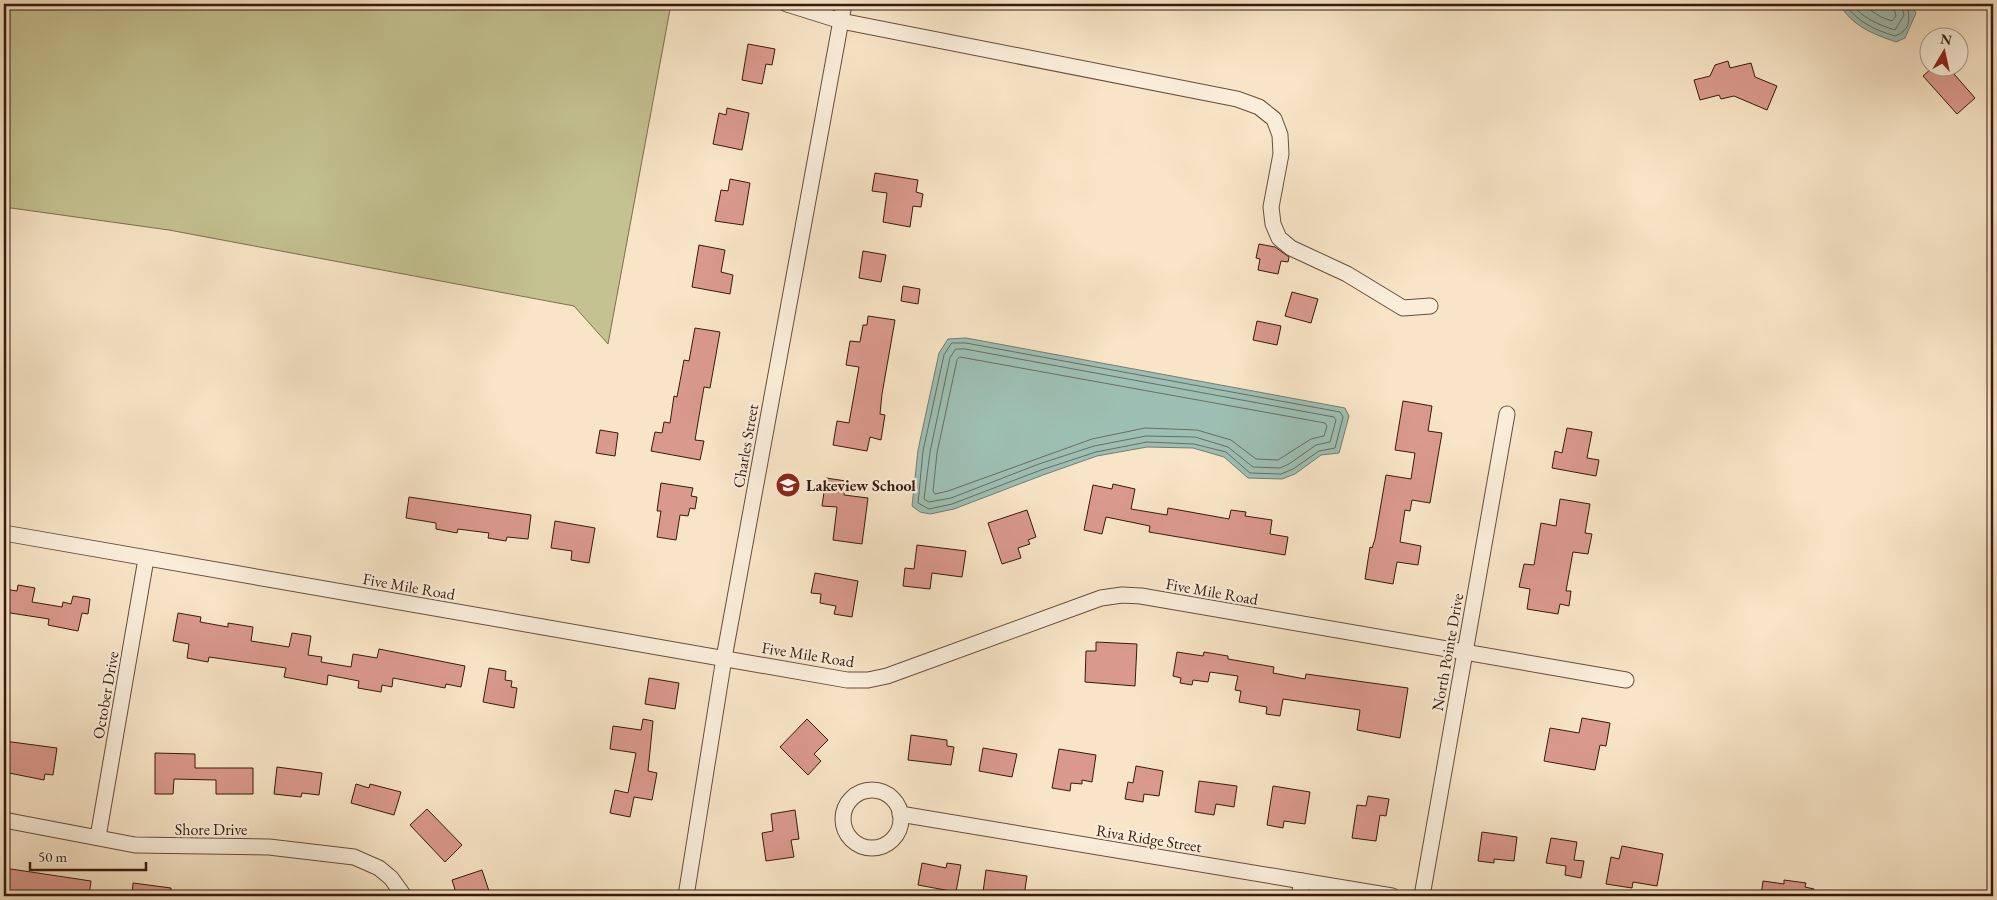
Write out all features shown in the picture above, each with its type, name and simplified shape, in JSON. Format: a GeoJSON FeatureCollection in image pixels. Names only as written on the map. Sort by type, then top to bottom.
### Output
{"type":"FeatureCollection","features":[{"type":"Feature","properties":{"kind":"street"},"geometry":{"type":"LineString","coordinates":[[787,4],[841,21],[1237,99],[1259,108],[1274,119],[1280,135],[1281,154],[1271,207],[1273,224],[1279,238],[1291,248],[1324,262],[1403,308],[1430,306]]}},
{"type":"Feature","properties":{"kind":"street","name":"Charles Street"},"geometry":{"type":"LineString","coordinates":[[686,896],[724,658],[844,4]]}},
{"type":"Feature","properties":{"kind":"street","name":"North Pointe Drive"},"geometry":{"type":"LineString","coordinates":[[1422,896],[1507,414]]}},
{"type":"Feature","properties":{"kind":"street","name":"Five Mile Road"},"geometry":{"type":"LineString","coordinates":[[4,533],[838,679],[868,680],[887,676],[1101,598],[1122,595],[1142,596],[1626,680]]}},
{"type":"Feature","properties":{"kind":"street","name":"October Drive"},"geometry":{"type":"LineString","coordinates":[[98,837],[146,559]]}},
{"type":"Feature","properties":{"kind":"street","name":"Riva Ridge Street"},"geometry":{"type":"LineString","coordinates":[[900,814],[1392,896]]}},
{"type":"Feature","properties":{"kind":"street","name":"Shore Drive"},"geometry":{"type":"LineString","coordinates":[[4,820],[135,845],[269,847],[354,857],[379,868],[391,878],[404,896]]}},
{"type":"Feature","properties":{"kind":"street"},"geometry":{"type":"LineString","coordinates":[[1299,896],[1302,880]]}},
{"type":"Feature","properties":{"kind":"shaded area"},"geometry":{"type":"Polygon","coordinates":[[[4,4],[671,4],[608,344],[574,306],[169,230],[4,207],[4,4]]]}},
{"type":"Feature","properties":{"kind":"water"},"geometry":{"type":"Polygon","coordinates":[[[1839,4],[1911,4],[1916,13],[1905,38],[1896,42],[1879,36],[1857,24],[1839,4]]]}},
{"type":"Feature","properties":{"kind":"water"},"geometry":{"type":"Polygon","coordinates":[[[966,338],[1345,408],[1349,416],[1339,453],[1321,455],[1295,474],[1282,479],[1248,478],[1224,457],[1193,448],[1147,447],[1097,456],[954,509],[930,514],[920,512],[912,506],[918,450],[939,353],[948,339],[966,338]]]}},
{"type":"Feature","properties":{"kind":"building"},"geometry":{"type":"Polygon","coordinates":[[[748,44],[775,49],[772,65],[766,64],[762,84],[742,80],[748,44]]]}},
{"type":"Feature","properties":{"kind":"building"},"geometry":{"type":"Polygon","coordinates":[[[1728,61],[1730,68],[1751,63],[1755,77],[1777,86],[1767,110],[1734,96],[1721,99],[1719,95],[1700,100],[1694,80],[1710,76],[1715,65],[1728,61]]]}},
{"type":"Feature","properties":{"kind":"building"},"geometry":{"type":"Polygon","coordinates":[[[1925,78],[1958,78],[1975,98],[1957,114],[1925,78]]]}},
{"type":"Feature","properties":{"kind":"building"},"geometry":{"type":"Polygon","coordinates":[[[727,108],[749,113],[742,150],[713,144],[719,113],[726,115],[727,108]]]}},
{"type":"Feature","properties":{"kind":"building"},"geometry":{"type":"Polygon","coordinates":[[[875,173],[918,180],[916,192],[923,194],[921,207],[913,206],[910,227],[883,222],[887,193],[872,191],[875,173]]]}},
{"type":"Feature","properties":{"kind":"building"},"geometry":{"type":"Polygon","coordinates":[[[730,179],[750,183],[743,225],[715,221],[721,190],[728,191],[730,179]]]}},
{"type":"Feature","properties":{"kind":"building"},"geometry":{"type":"Polygon","coordinates":[[[1259,244],[1275,247],[1289,257],[1288,262],[1281,261],[1278,274],[1258,270],[1260,259],[1256,258],[1259,244]]]}},
{"type":"Feature","properties":{"kind":"building"},"geometry":{"type":"Polygon","coordinates":[[[699,245],[725,250],[721,272],[733,275],[730,294],[692,287],[699,245]]]}},
{"type":"Feature","properties":{"kind":"building"},"geometry":{"type":"Polygon","coordinates":[[[863,251],[886,255],[881,282],[859,278],[863,251]]]}},
{"type":"Feature","properties":{"kind":"building"},"geometry":{"type":"Polygon","coordinates":[[[903,286],[920,289],[918,304],[901,301],[903,286]]]}},
{"type":"Feature","properties":{"kind":"building"},"geometry":{"type":"Polygon","coordinates":[[[1292,292],[1318,299],[1311,323],[1285,316],[1292,292]]]}},
{"type":"Feature","properties":{"kind":"building"},"geometry":{"type":"Polygon","coordinates":[[[868,316],[895,320],[882,394],[880,414],[885,415],[881,440],[870,437],[867,451],[833,445],[837,421],[849,423],[859,367],[846,365],[850,341],[860,342],[863,325],[867,325],[868,316]]]}},
{"type":"Feature","properties":{"kind":"building"},"geometry":{"type":"Polygon","coordinates":[[[1257,321],[1281,326],[1277,345],[1253,340],[1257,321]]]}},
{"type":"Feature","properties":{"kind":"building"},"geometry":{"type":"Polygon","coordinates":[[[695,328],[720,332],[710,388],[704,387],[695,440],[704,441],[700,460],[651,451],[655,432],[662,433],[664,422],[670,423],[674,396],[677,397],[684,360],[689,361],[695,328]]]}},
{"type":"Feature","properties":{"kind":"building"},"geometry":{"type":"Polygon","coordinates":[[[1403,401],[1432,406],[1428,431],[1442,433],[1430,503],[1412,500],[1410,511],[1405,510],[1400,542],[1421,546],[1418,565],[1397,562],[1393,584],[1365,579],[1370,547],[1372,548],[1375,539],[1386,475],[1411,479],[1415,453],[1395,450],[1403,401]]]}},
{"type":"Feature","properties":{"kind":"building"},"geometry":{"type":"Polygon","coordinates":[[[1567,428],[1592,432],[1587,458],[1599,460],[1596,476],[1552,468],[1555,451],[1562,453],[1567,428]]]}},
{"type":"Feature","properties":{"kind":"building"},"geometry":{"type":"Polygon","coordinates":[[[600,430],[618,433],[615,456],[596,453],[600,430]]]}},
{"type":"Feature","properties":{"kind":"building"},"geometry":{"type":"Polygon","coordinates":[[[826,478],[846,481],[844,495],[868,498],[862,544],[833,540],[837,507],[822,506],[826,478]]]}},
{"type":"Feature","properties":{"kind":"building"},"geometry":{"type":"Polygon","coordinates":[[[661,483],[693,488],[691,496],[697,497],[695,509],[690,508],[688,516],[680,515],[676,540],[657,537],[661,511],[657,511],[661,483]]]}},
{"type":"Feature","properties":{"kind":"building"},"geometry":{"type":"Polygon","coordinates":[[[1113,484],[1135,489],[1131,509],[1167,515],[1168,508],[1229,519],[1231,510],[1246,512],[1245,516],[1272,520],[1270,534],[1288,537],[1285,555],[1149,532],[1150,526],[1106,517],[1102,534],[1084,530],[1093,485],[1112,489],[1113,484]]]}},
{"type":"Feature","properties":{"kind":"building"},"geometry":{"type":"Polygon","coordinates":[[[409,497],[531,515],[528,539],[507,537],[506,541],[488,538],[489,533],[458,529],[457,533],[436,529],[436,523],[406,518],[409,497]]]}},
{"type":"Feature","properties":{"kind":"building"},"geometry":{"type":"Polygon","coordinates":[[[1560,499],[1590,504],[1585,533],[1592,534],[1588,554],[1573,552],[1566,591],[1571,591],[1569,606],[1560,604],[1558,614],[1527,609],[1530,589],[1519,587],[1524,564],[1534,565],[1541,523],[1556,526],[1560,499]]]}},
{"type":"Feature","properties":{"kind":"building"},"geometry":{"type":"Polygon","coordinates":[[[1027,510],[1036,537],[1028,540],[1030,544],[1018,548],[1021,558],[1002,564],[988,523],[1027,510]]]}},
{"type":"Feature","properties":{"kind":"building"},"geometry":{"type":"Polygon","coordinates":[[[555,521],[595,528],[589,563],[571,560],[572,551],[551,548],[555,521]]]}},
{"type":"Feature","properties":{"kind":"building"},"geometry":{"type":"Polygon","coordinates":[[[917,545],[966,551],[962,577],[932,573],[930,589],[903,586],[905,568],[914,569],[917,545]]]}},
{"type":"Feature","properties":{"kind":"building"},"geometry":{"type":"Polygon","coordinates":[[[815,573],[858,581],[852,617],[834,614],[836,606],[820,603],[821,594],[811,593],[815,573]]]}},
{"type":"Feature","properties":{"kind":"building"},"geometry":{"type":"Polygon","coordinates":[[[18,585],[35,588],[32,602],[62,607],[63,602],[71,604],[73,596],[90,599],[88,614],[82,613],[78,631],[48,625],[49,619],[4,612],[4,589],[17,591],[18,585]]]}},
{"type":"Feature","properties":{"kind":"building"},"geometry":{"type":"Polygon","coordinates":[[[178,613],[201,617],[200,622],[228,627],[228,623],[253,627],[251,641],[289,647],[292,633],[311,636],[308,655],[322,657],[321,662],[351,667],[353,654],[377,658],[379,649],[465,666],[461,687],[446,684],[445,688],[393,678],[392,687],[382,685],[381,692],[358,688],[359,681],[328,675],[327,685],[284,677],[286,668],[209,657],[208,662],[187,658],[189,644],[173,641],[178,613]]]}},
{"type":"Feature","properties":{"kind":"building"},"geometry":{"type":"Polygon","coordinates":[[[1096,642],[1137,644],[1135,686],[1085,682],[1086,651],[1096,651],[1096,642]]]}},
{"type":"Feature","properties":{"kind":"building"},"geometry":{"type":"Polygon","coordinates":[[[1177,652],[1203,656],[1204,652],[1228,656],[1228,659],[1274,667],[1273,673],[1305,679],[1306,674],[1408,688],[1400,738],[1357,730],[1360,710],[1283,699],[1280,716],[1266,714],[1267,707],[1239,702],[1241,691],[1235,690],[1238,676],[1210,672],[1208,682],[1193,680],[1192,685],[1180,683],[1181,678],[1173,676],[1177,652]]]}},
{"type":"Feature","properties":{"kind":"building"},"geometry":{"type":"Polygon","coordinates":[[[489,668],[506,671],[505,680],[512,681],[511,687],[517,688],[514,708],[483,702],[489,668]]]}},
{"type":"Feature","properties":{"kind":"building"},"geometry":{"type":"Polygon","coordinates":[[[649,678],[679,683],[675,709],[645,704],[649,678]]]}},
{"type":"Feature","properties":{"kind":"building"},"geometry":{"type":"Polygon","coordinates":[[[1582,718],[1610,723],[1606,746],[1600,745],[1595,770],[1544,761],[1550,728],[1579,733],[1582,718]]]}},
{"type":"Feature","properties":{"kind":"building"},"geometry":{"type":"Polygon","coordinates":[[[643,719],[653,721],[648,771],[657,773],[652,800],[634,797],[630,817],[610,813],[615,790],[628,793],[636,753],[610,749],[613,726],[641,730],[643,719]]]}},
{"type":"Feature","properties":{"kind":"building"},"geometry":{"type":"Polygon","coordinates":[[[807,719],[828,740],[814,754],[821,761],[808,775],[780,747],[807,719]]]}},
{"type":"Feature","properties":{"kind":"building"},"geometry":{"type":"Polygon","coordinates":[[[911,735],[947,740],[947,746],[954,747],[951,765],[908,760],[911,735]]]}},
{"type":"Feature","properties":{"kind":"building"},"geometry":{"type":"Polygon","coordinates":[[[4,741],[57,748],[53,775],[45,774],[44,780],[4,772],[4,741]]]}},
{"type":"Feature","properties":{"kind":"building"},"geometry":{"type":"Polygon","coordinates":[[[983,748],[1017,754],[1012,777],[979,771],[983,748]]]}},
{"type":"Feature","properties":{"kind":"building"},"geometry":{"type":"Polygon","coordinates":[[[1059,749],[1096,755],[1092,782],[1082,780],[1082,784],[1071,783],[1070,791],[1052,788],[1059,749]]]}},
{"type":"Feature","properties":{"kind":"building"},"geometry":{"type":"Polygon","coordinates":[[[155,753],[195,754],[195,768],[253,768],[253,794],[216,794],[216,780],[174,779],[173,794],[155,794],[155,753]]]}},
{"type":"Feature","properties":{"kind":"building"},"geometry":{"type":"Polygon","coordinates":[[[1136,766],[1163,771],[1159,796],[1144,794],[1143,802],[1125,799],[1128,782],[1133,783],[1136,766]]]}},
{"type":"Feature","properties":{"kind":"building"},"geometry":{"type":"Polygon","coordinates":[[[277,767],[322,773],[319,795],[302,793],[301,797],[274,794],[277,767]]]}},
{"type":"Feature","properties":{"kind":"building"},"geometry":{"type":"Polygon","coordinates":[[[1199,781],[1237,786],[1234,807],[1216,804],[1214,815],[1195,812],[1199,781]]]}},
{"type":"Feature","properties":{"kind":"building"},"geometry":{"type":"Polygon","coordinates":[[[356,784],[369,788],[370,784],[401,792],[394,815],[351,803],[356,784]]]}},
{"type":"Feature","properties":{"kind":"building"},"geometry":{"type":"Polygon","coordinates":[[[1273,786],[1310,792],[1305,824],[1284,821],[1283,828],[1267,825],[1273,786]]]}},
{"type":"Feature","properties":{"kind":"building"},"geometry":{"type":"Polygon","coordinates":[[[1368,796],[1389,799],[1386,816],[1380,815],[1376,841],[1352,838],[1357,805],[1366,806],[1368,796]]]}},
{"type":"Feature","properties":{"kind":"building"},"geometry":{"type":"Polygon","coordinates":[[[427,809],[462,845],[445,862],[410,825],[427,809]]]}},
{"type":"Feature","properties":{"kind":"building"},"geometry":{"type":"Polygon","coordinates":[[[795,810],[799,839],[791,840],[794,857],[766,861],[762,833],[773,831],[771,814],[795,810]]]}},
{"type":"Feature","properties":{"kind":"building"},"geometry":{"type":"Polygon","coordinates":[[[1482,832],[1517,837],[1514,861],[1494,859],[1494,863],[1478,861],[1482,832]]]}},
{"type":"Feature","properties":{"kind":"building"},"geometry":{"type":"Polygon","coordinates":[[[1551,838],[1577,842],[1574,860],[1584,861],[1581,878],[1565,875],[1566,866],[1546,863],[1551,838]]]}},
{"type":"Feature","properties":{"kind":"building"},"geometry":{"type":"Polygon","coordinates":[[[1622,846],[1663,854],[1657,886],[1633,882],[1632,888],[1606,884],[1611,857],[1619,859],[1622,846]]]}},
{"type":"Feature","properties":{"kind":"building"},"geometry":{"type":"Polygon","coordinates":[[[922,863],[946,868],[947,863],[961,865],[956,892],[918,885],[922,863]]]}},
{"type":"Feature","properties":{"kind":"building"},"geometry":{"type":"Polygon","coordinates":[[[4,868],[91,881],[89,896],[4,894],[4,868]]]}},
{"type":"Feature","properties":{"kind":"building"},"geometry":{"type":"Polygon","coordinates":[[[482,870],[489,891],[481,894],[482,896],[457,896],[452,880],[482,870]]]}},
{"type":"Feature","properties":{"kind":"building"},"geometry":{"type":"Polygon","coordinates":[[[986,870],[1027,876],[1024,896],[995,896],[996,894],[983,892],[986,870]]]}},
{"type":"Feature","properties":{"kind":"building"},"geometry":{"type":"Polygon","coordinates":[[[1784,880],[1806,883],[1805,887],[1814,889],[1813,896],[1761,896],[1763,881],[1784,884],[1784,880]]]}},
{"type":"Feature","properties":{"kind":"building"},"geometry":{"type":"Polygon","coordinates":[[[133,883],[171,888],[171,896],[132,896],[133,883]]]}},
{"type":"Feature","properties":{"kind":"waterway"},"geometry":{"type":"LineString","coordinates":[[1985,5],[1993,15]]}},
{"type":"Feature","properties":{"kind":"place","name":"Lakeview School"},"geometry":{"type":"Point","coordinates":[788,485]}}]}
